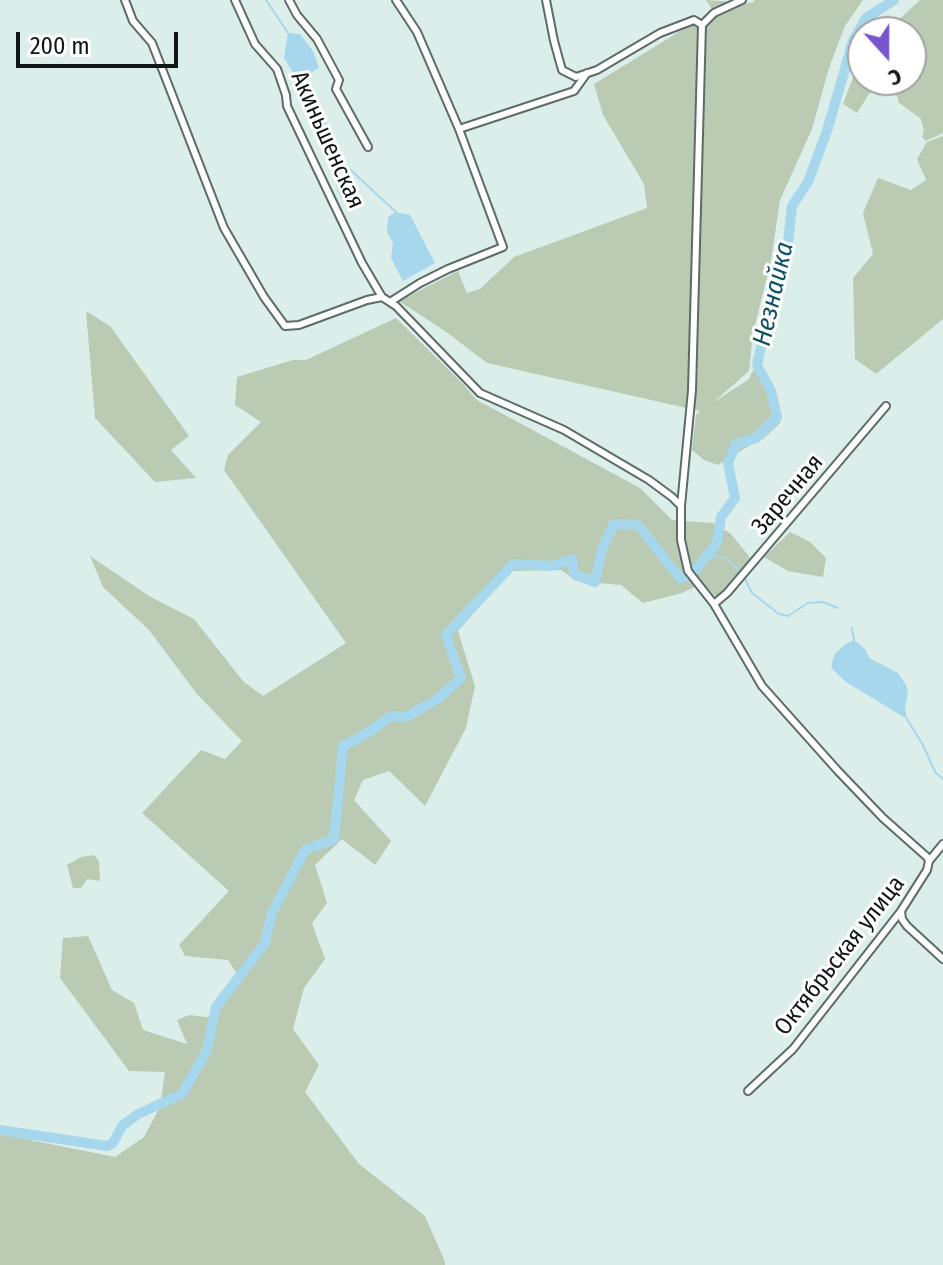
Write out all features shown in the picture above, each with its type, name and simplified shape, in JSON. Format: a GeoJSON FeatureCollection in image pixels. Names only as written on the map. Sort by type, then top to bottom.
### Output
{"type":"FeatureCollection","features":[{"type":"Feature","properties":{"kind":"street"},"geometry":{"type":"LineString","coordinates":[[125,0],[133,21],[152,43],[224,228],[264,297],[285,326],[299,325],[382,297],[396,306],[480,393],[564,430],[649,480],[681,506]]}},
{"type":"Feature","properties":{"kind":"street","name":"Акиньшенская"},"geometry":{"type":"LineString","coordinates":[[235,0],[255,44],[277,69],[287,106],[362,263],[382,297]]}},
{"type":"Feature","properties":{"kind":"street"},"geometry":{"type":"LineString","coordinates":[[289,0],[317,39],[339,80],[336,89],[368,147]]}},
{"type":"Feature","properties":{"kind":"street"},"geometry":{"type":"LineString","coordinates":[[390,302],[448,269],[503,247],[459,129],[417,32],[396,0]]}},
{"type":"Feature","properties":{"kind":"street"},"geometry":{"type":"LineString","coordinates":[[546,0],[562,70],[576,77],[597,70],[660,33],[694,20],[702,25]]}},
{"type":"Feature","properties":{"kind":"street"},"geometry":{"type":"LineString","coordinates":[[681,506],[692,390],[702,25],[714,13],[742,0]]}},
{"type":"Feature","properties":{"kind":"street"},"geometry":{"type":"LineString","coordinates":[[459,129],[574,91],[587,73]]}},
{"type":"Feature","properties":{"kind":"street","name":"Заречная"},"geometry":{"type":"LineString","coordinates":[[714,604],[727,593],[886,406]]}},
{"type":"Feature","properties":{"kind":"street","name":"Октябрьская улица"},"geometry":{"type":"LineString","coordinates":[[681,506],[681,540],[690,575],[714,604],[762,686],[838,771],[929,861],[927,870],[901,911],[793,1049],[748,1091]]}},
{"type":"Feature","properties":{"kind":"street"},"geometry":{"type":"LineString","coordinates":[[929,861],[943,844]]}},
{"type":"Feature","properties":{"kind":"street"},"geometry":{"type":"LineString","coordinates":[[901,911],[907,926],[943,959]]}},
{"type":"Feature","properties":{"kind":"green space"},"geometry":{"type":"Polygon","coordinates":[[[706,0],[752,3],[755,0],[863,0],[852,16],[847,16],[812,129],[780,200],[771,261],[753,333],[749,371],[714,402],[749,379],[754,368],[761,364],[780,409],[780,423],[763,439],[718,465],[704,460],[692,450],[696,415],[700,411],[487,363],[399,301],[458,271],[467,293],[480,289],[514,257],[647,208],[644,184],[603,115],[594,84],[713,11],[706,0]]]}},
{"type":"Feature","properties":{"kind":"green space"},"geometry":{"type":"Polygon","coordinates":[[[920,0],[943,0],[943,133],[926,141],[922,137],[921,119],[898,102],[896,96],[927,96],[927,16],[903,16],[920,0]]]}},
{"type":"Feature","properties":{"kind":"green space"},"geometry":{"type":"Polygon","coordinates":[[[847,93],[847,96],[868,96],[857,113],[843,104],[847,93]]]}},
{"type":"Feature","properties":{"kind":"green space"},"geometry":{"type":"Polygon","coordinates":[[[943,136],[943,319],[876,374],[855,359],[853,278],[873,254],[863,213],[878,178],[911,190],[926,180],[917,159],[927,142],[943,136]]]}},
{"type":"Feature","properties":{"kind":"green space"},"geometry":{"type":"Polygon","coordinates":[[[86,311],[110,326],[189,436],[171,450],[196,478],[155,482],[95,418],[86,311]]]}},
{"type":"Feature","properties":{"kind":"green space"},"geometry":{"type":"Polygon","coordinates":[[[396,318],[477,400],[640,488],[672,520],[713,523],[731,534],[752,560],[717,598],[703,583],[682,593],[643,603],[621,585],[576,581],[561,570],[510,571],[458,631],[475,686],[466,728],[425,806],[389,771],[363,780],[354,800],[391,841],[375,865],[342,839],[315,865],[327,903],[312,923],[325,959],[304,988],[293,1029],[319,1065],[305,1092],[359,1164],[425,1216],[445,1265],[0,1265],[0,1134],[115,1157],[144,1137],[160,1107],[165,1072],[129,1071],[60,978],[63,938],[88,936],[112,990],[134,1003],[143,1030],[187,1044],[177,1020],[189,1015],[214,1018],[241,980],[228,960],[185,956],[179,945],[229,891],[142,813],[201,750],[225,759],[242,741],[197,694],[149,630],[103,587],[90,556],[149,596],[194,619],[243,681],[263,696],[346,643],[224,470],[228,455],[261,422],[235,405],[237,377],[293,360],[306,360],[396,318]]]}},
{"type":"Feature","properties":{"kind":"green space"},"geometry":{"type":"Polygon","coordinates":[[[790,532],[810,542],[826,558],[823,577],[788,571],[764,557],[790,532]]]}},
{"type":"Feature","properties":{"kind":"green space"},"geometry":{"type":"Polygon","coordinates":[[[94,855],[99,861],[100,881],[87,879],[81,888],[73,888],[67,865],[81,857],[94,855]]]}},
{"type":"Feature","properties":{"kind":"water"},"geometry":{"type":"Polygon","coordinates":[[[288,33],[300,34],[313,51],[319,67],[305,78],[296,77],[284,58],[288,33]]]}},
{"type":"Feature","properties":{"kind":"water"},"geometry":{"type":"Polygon","coordinates":[[[343,175],[361,201],[355,205],[348,205],[338,192],[335,179],[343,175]]]}},
{"type":"Feature","properties":{"kind":"water"},"geometry":{"type":"Polygon","coordinates":[[[396,212],[410,215],[435,263],[403,281],[391,258],[393,243],[387,232],[388,217],[396,212]]]}},
{"type":"Feature","properties":{"kind":"water"},"geometry":{"type":"Polygon","coordinates":[[[854,640],[866,650],[869,658],[898,673],[908,693],[905,708],[907,719],[846,682],[831,668],[834,655],[854,640]]]}},
{"type":"Feature","properties":{"kind":"waterway"},"geometry":{"type":"LineString","coordinates":[[266,0],[288,33]]}},
{"type":"Feature","properties":{"kind":"waterway","name":"Незнайка"},"geometry":{"type":"LineString","coordinates":[[692,574],[717,543],[721,517],[735,498],[728,463],[736,444],[756,438],[777,417],[771,391],[757,365],[786,261],[792,206],[808,182],[827,131],[853,41],[866,18],[894,0]]}},
{"type":"Feature","properties":{"kind":"waterway"},"geometry":{"type":"LineString","coordinates":[[308,85],[341,161],[396,212]]}},
{"type":"Feature","properties":{"kind":"waterway","name":"Незнайка"},"geometry":{"type":"LineString","coordinates":[[0,1130],[107,1146],[113,1143],[122,1126],[138,1114],[182,1094],[207,1050],[216,1007],[265,943],[272,913],[305,850],[334,839],[343,746],[391,716],[406,717],[439,698],[461,678],[446,635],[513,564],[552,566],[572,559],[574,574],[595,582],[602,549],[614,524],[638,525],[680,578],[689,576]]}},
{"type":"Feature","properties":{"kind":"waterway"},"geometry":{"type":"LineString","coordinates":[[706,556],[725,557],[740,571]]}},
{"type":"Feature","properties":{"kind":"waterway"},"geometry":{"type":"LineString","coordinates":[[745,579],[752,593],[779,614],[788,616],[808,603],[822,602],[838,608]]}},
{"type":"Feature","properties":{"kind":"waterway"},"geometry":{"type":"LineString","coordinates":[[852,628],[854,640]]}},
{"type":"Feature","properties":{"kind":"waterway"},"geometry":{"type":"LineString","coordinates":[[907,719],[935,772],[943,779]]}}]}
